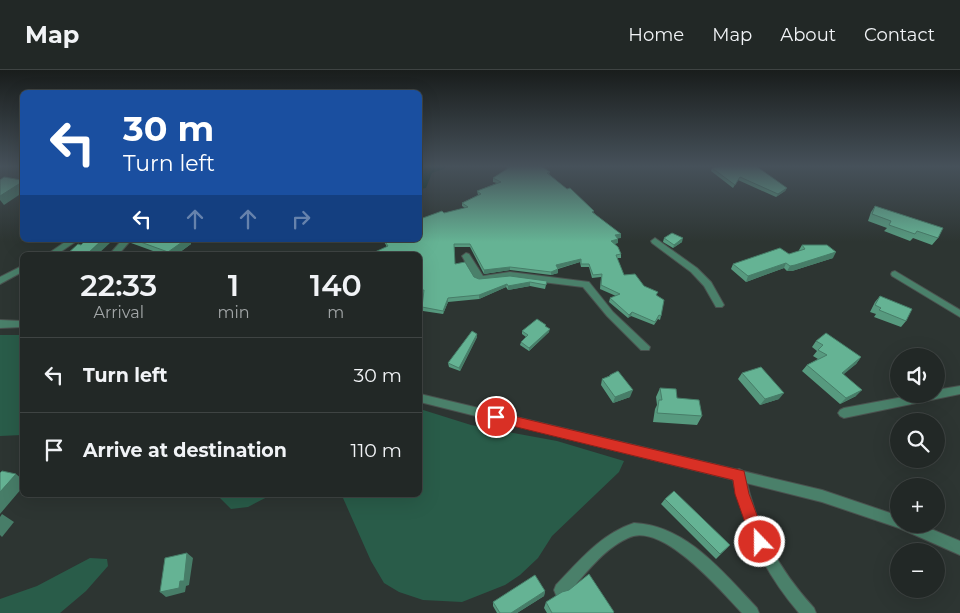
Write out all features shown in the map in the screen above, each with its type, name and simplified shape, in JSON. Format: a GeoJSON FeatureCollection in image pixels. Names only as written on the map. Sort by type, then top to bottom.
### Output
{"type":"FeatureCollection","features":[{"type":"Feature","properties":{"kind":"street"},"geometry":{"type":"LineString","coordinates":[[655,241],[694,270],[708,284],[719,305]]}},
{"type":"Feature","properties":{"kind":"street"},"geometry":{"type":"LineString","coordinates":[[55,252],[71,242]]}},
{"type":"Feature","properties":{"kind":"street"},"geometry":{"type":"LineString","coordinates":[[116,252],[124,242]]}},
{"type":"Feature","properties":{"kind":"street"},"geometry":{"type":"LineString","coordinates":[[466,256],[477,276],[482,279],[510,275],[586,284],[617,321],[645,348]]}},
{"type":"Feature","properties":{"kind":"street"},"geometry":{"type":"LineString","coordinates":[[0,281],[20,270]]}},
{"type":"Feature","properties":{"kind":"street"},"geometry":{"type":"LineString","coordinates":[[895,274],[960,314]]}},
{"type":"Feature","properties":{"kind":"street"},"geometry":{"type":"LineString","coordinates":[[0,324],[20,324]]}},
{"type":"Feature","properties":{"kind":"street"},"geometry":{"type":"LineString","coordinates":[[844,413],[960,390]]}},
{"type":"Feature","properties":{"kind":"street"},"geometry":{"type":"LineString","coordinates":[[422,398],[822,496],[890,519]]}},
{"type":"Feature","properties":{"kind":"street"},"geometry":{"type":"LineString","coordinates":[[739,476],[742,494],[753,528],[766,557],[785,586],[809,613]]}},
{"type":"Feature","properties":{"kind":"street"},"geometry":{"type":"LineString","coordinates":[[561,590],[613,539],[634,529],[647,530],[677,543],[690,552],[752,613]]}},
{"type":"Feature","properties":{"kind":"street"},"geometry":{"type":"LineString","coordinates":[[925,533],[960,548]]}},
{"type":"Feature","properties":{"kind":"green space"},"geometry":{"type":"Polygon","coordinates":[[[0,335],[20,335],[20,435],[0,436],[0,335]]]}},
{"type":"Feature","properties":{"kind":"green space"},"geometry":{"type":"Polygon","coordinates":[[[422,410],[471,425],[557,441],[624,461],[619,472],[552,536],[538,558],[520,575],[505,585],[462,602],[423,600],[399,592],[384,583],[371,561],[341,497],[422,497],[422,410]]]}},
{"type":"Feature","properties":{"kind":"green space"},"geometry":{"type":"Polygon","coordinates":[[[219,497],[267,497],[248,507],[231,509],[219,497]]]}},
{"type":"Feature","properties":{"kind":"green space"},"geometry":{"type":"Polygon","coordinates":[[[90,558],[107,559],[108,566],[86,591],[60,613],[0,613],[0,599],[37,586],[90,558]]]}},
{"type":"Feature","properties":{"kind":"building"},"geometry":{"type":"Polygon","coordinates":[[[0,191],[7,191],[0,196],[0,191]]]}},
{"type":"Feature","properties":{"kind":"building"},"geometry":{"type":"Polygon","coordinates":[[[477,191],[573,191],[594,211],[592,212],[621,234],[615,235],[618,239],[611,241],[618,247],[621,254],[616,255],[624,275],[635,274],[644,286],[658,292],[656,295],[664,300],[661,316],[659,315],[655,322],[632,312],[629,315],[610,298],[620,294],[601,285],[602,274],[593,275],[589,264],[581,264],[581,259],[556,265],[558,269],[551,272],[510,267],[484,270],[470,244],[454,244],[455,264],[465,262],[474,277],[479,279],[510,276],[547,281],[546,285],[530,282],[508,286],[507,284],[479,295],[448,298],[443,311],[422,307],[424,290],[422,290],[422,252],[375,252],[388,246],[385,242],[422,242],[422,218],[442,211],[444,213],[468,207],[462,203],[481,194],[477,191]]]}},
{"type":"Feature","properties":{"kind":"building"},"geometry":{"type":"Polygon","coordinates":[[[875,206],[943,228],[938,238],[917,231],[915,234],[889,225],[891,221],[872,214],[875,206]]]}},
{"type":"Feature","properties":{"kind":"building"},"geometry":{"type":"Polygon","coordinates":[[[672,233],[683,238],[674,245],[664,238],[672,233]]]}},
{"type":"Feature","properties":{"kind":"building"},"geometry":{"type":"Polygon","coordinates":[[[84,242],[100,242],[89,252],[69,252],[78,244],[81,245],[84,242]]]}},
{"type":"Feature","properties":{"kind":"building"},"geometry":{"type":"Polygon","coordinates":[[[140,242],[182,242],[168,252],[140,242]]]}},
{"type":"Feature","properties":{"kind":"building"},"geometry":{"type":"Polygon","coordinates":[[[802,245],[827,245],[836,252],[795,265],[790,266],[786,263],[748,276],[733,264],[780,248],[789,254],[805,249],[802,245]]]}},
{"type":"Feature","properties":{"kind":"building"},"geometry":{"type":"Polygon","coordinates":[[[880,296],[912,309],[906,321],[879,310],[881,308],[875,305],[880,296]]]}},
{"type":"Feature","properties":{"kind":"building"},"geometry":{"type":"Polygon","coordinates":[[[537,319],[550,329],[529,348],[521,342],[528,335],[522,331],[537,319]]]}},
{"type":"Feature","properties":{"kind":"building"},"geometry":{"type":"Polygon","coordinates":[[[472,331],[477,334],[459,368],[448,363],[472,331]]]}},
{"type":"Feature","properties":{"kind":"building"},"geometry":{"type":"Polygon","coordinates":[[[826,333],[861,357],[842,373],[862,390],[846,398],[807,365],[827,355],[818,350],[823,345],[816,341],[826,333]]]}},
{"type":"Feature","properties":{"kind":"building"},"geometry":{"type":"Polygon","coordinates":[[[761,367],[784,393],[765,399],[742,373],[761,367]]]}},
{"type":"Feature","properties":{"kind":"building"},"geometry":{"type":"Polygon","coordinates":[[[618,371],[633,390],[615,397],[602,379],[618,371]]]}},
{"type":"Feature","properties":{"kind":"building"},"geometry":{"type":"Polygon","coordinates":[[[660,388],[676,389],[677,398],[699,400],[702,416],[657,413],[659,400],[662,400],[660,388]]]}},
{"type":"Feature","properties":{"kind":"building"},"geometry":{"type":"Polygon","coordinates":[[[2,471],[16,474],[0,492],[0,473],[2,471]]]}},
{"type":"Feature","properties":{"kind":"building"},"geometry":{"type":"Polygon","coordinates":[[[674,491],[730,545],[720,554],[665,499],[674,491]]]}},
{"type":"Feature","properties":{"kind":"building"},"geometry":{"type":"Polygon","coordinates":[[[187,553],[184,581],[180,581],[179,588],[160,592],[165,558],[187,553]]]}},
{"type":"Feature","properties":{"kind":"building"},"geometry":{"type":"Polygon","coordinates":[[[589,574],[614,612],[552,613],[546,602],[569,590],[589,574]]]}},
{"type":"Feature","properties":{"kind":"building"},"geometry":{"type":"Polygon","coordinates":[[[535,575],[545,591],[511,613],[500,613],[493,602],[535,575]]]}},
{"type":"Feature","properties":{"kind":"route"},"geometry":{"type":"LineString","coordinates":[[496,417],[739,476],[742,494],[753,528],[760,542]]}}]}
